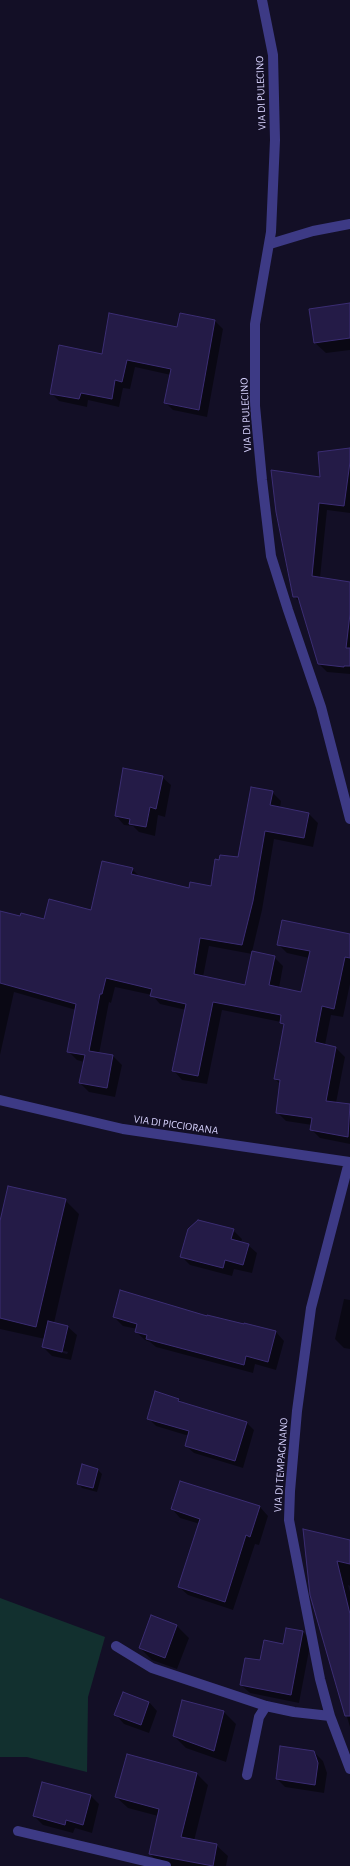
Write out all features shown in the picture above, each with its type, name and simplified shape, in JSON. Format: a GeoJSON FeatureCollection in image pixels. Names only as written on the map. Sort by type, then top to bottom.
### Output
{"type":"FeatureCollection","features":[{"type":"Feature","properties":{"kind":"street","name":"VIA DI PULECINO"},"geometry":{"type":"LineString","coordinates":[[262,0],[273,56],[275,140],[270,244],[255,324],[255,391],[262,480],[271,556],[321,707],[350,819]]}},
{"type":"Feature","properties":{"kind":"street"},"geometry":{"type":"LineString","coordinates":[[270,244],[313,231],[350,224]]}},
{"type":"Feature","properties":{"kind":"street","name":"VIA DI PICCIORANA"},"geometry":{"type":"LineString","coordinates":[[0,1100],[35,1110],[123,1129],[350,1162]]}},
{"type":"Feature","properties":{"kind":"street","name":"VIA DI TEMPAGNANO"},"geometry":{"type":"LineString","coordinates":[[350,1162],[311,1308],[298,1395],[289,1520],[320,1679],[330,1716],[350,1769]]}},
{"type":"Feature","properties":{"kind":"street"},"geometry":{"type":"LineString","coordinates":[[116,1646],[152,1668],[266,1706],[294,1712],[330,1716]]}},
{"type":"Feature","properties":{"kind":"street"},"geometry":{"type":"LineString","coordinates":[[247,1775],[259,1717],[266,1706]]}},
{"type":"Feature","properties":{"kind":"street"},"geometry":{"type":"LineString","coordinates":[[18,1831],[166,1866]]}},
{"type":"Feature","properties":{"kind":"green space"},"geometry":{"type":"Polygon","coordinates":[[[0,1598],[105,1637],[88,1697],[87,1772],[27,1757],[0,1757],[0,1598]]]}},
{"type":"Feature","properties":{"kind":"building"},"geometry":{"type":"Polygon","coordinates":[[[350,303],[350,338],[314,343],[309,309],[350,303]]]}},
{"type":"Feature","properties":{"kind":"building"},"geometry":{"type":"Polygon","coordinates":[[[109,313],[177,327],[180,313],[215,320],[199,410],[164,403],[171,369],[127,360],[122,382],[115,380],[112,399],[81,393],[79,399],[50,394],[59,345],[102,354],[109,313]]]}},
{"type":"Feature","properties":{"kind":"building"},"geometry":{"type":"Polygon","coordinates":[[[350,448],[350,462],[344,506],[319,503],[312,576],[350,582],[350,614],[346,648],[350,648],[350,666],[344,667],[318,664],[298,597],[293,597],[276,512],[271,470],[320,477],[318,452],[350,448]]]}},
{"type":"Feature","properties":{"kind":"building"},"geometry":{"type":"Polygon","coordinates":[[[123,768],[163,776],[156,809],[150,807],[146,827],[129,824],[130,819],[115,816],[123,768]]]}},
{"type":"Feature","properties":{"kind":"building"},"geometry":{"type":"Polygon","coordinates":[[[251,787],[273,791],[270,805],[309,813],[304,838],[265,831],[253,901],[242,945],[200,938],[194,974],[245,985],[252,951],[275,956],[269,985],[301,992],[310,951],[277,945],[282,920],[350,934],[350,958],[345,957],[334,1009],[322,1006],[315,1042],[336,1047],[326,1101],[350,1104],[348,1137],[310,1130],[312,1118],[276,1113],[280,1080],[274,1079],[284,1024],[280,1023],[281,1015],[213,1002],[198,1076],[172,1071],[186,1004],[150,996],[152,989],[106,978],[102,994],[100,994],[89,1051],[113,1055],[107,1088],[79,1083],[85,1055],[67,1052],[76,1004],[0,983],[0,911],[20,916],[21,913],[44,919],[49,899],[91,910],[102,861],[133,868],[131,874],[189,888],[190,882],[211,886],[215,859],[219,860],[220,855],[238,857],[251,787]]]}},
{"type":"Feature","properties":{"kind":"building"},"geometry":{"type":"Polygon","coordinates":[[[8,1186],[66,1199],[36,1327],[0,1318],[0,1221],[8,1186]]]}},
{"type":"Feature","properties":{"kind":"building"},"geometry":{"type":"Polygon","coordinates":[[[198,1220],[234,1229],[231,1239],[249,1244],[243,1265],[225,1260],[223,1268],[180,1257],[188,1229],[198,1220]]]}},
{"type":"Feature","properties":{"kind":"building"},"geometry":{"type":"Polygon","coordinates":[[[120,1290],[207,1316],[276,1331],[268,1362],[246,1356],[244,1365],[146,1339],[147,1335],[135,1332],[137,1324],[113,1317],[120,1290]]]}},
{"type":"Feature","properties":{"kind":"building"},"geometry":{"type":"Polygon","coordinates":[[[48,1321],[68,1326],[62,1352],[42,1347],[48,1321]]]}},
{"type":"Feature","properties":{"kind":"building"},"geometry":{"type":"Polygon","coordinates":[[[155,1391],[179,1399],[178,1401],[247,1422],[235,1461],[185,1446],[189,1431],[147,1419],[155,1391]]]}},
{"type":"Feature","properties":{"kind":"building"},"geometry":{"type":"Polygon","coordinates":[[[82,1464],[98,1469],[93,1488],[77,1484],[82,1464]]]}},
{"type":"Feature","properties":{"kind":"building"},"geometry":{"type":"Polygon","coordinates":[[[180,1481],[260,1506],[250,1537],[246,1535],[225,1602],[178,1587],[200,1519],[171,1509],[180,1481]]]}},
{"type":"Feature","properties":{"kind":"building"},"geometry":{"type":"Polygon","coordinates":[[[303,1529],[350,1540],[350,1564],[337,1561],[350,1614],[350,1716],[345,1716],[310,1595],[303,1529]]]}},
{"type":"Feature","properties":{"kind":"building"},"geometry":{"type":"Polygon","coordinates":[[[151,1615],[177,1625],[165,1658],[139,1648],[151,1615]]]}},
{"type":"Feature","properties":{"kind":"building"},"geometry":{"type":"Polygon","coordinates":[[[286,1628],[303,1631],[291,1695],[240,1685],[245,1658],[260,1660],[264,1640],[283,1644],[286,1628]]]}},
{"type":"Feature","properties":{"kind":"building"},"geometry":{"type":"Polygon","coordinates":[[[123,1692],[149,1702],[141,1725],[114,1715],[123,1692]]]}},
{"type":"Feature","properties":{"kind":"building"},"geometry":{"type":"Polygon","coordinates":[[[182,1700],[224,1711],[214,1751],[173,1736],[182,1700]]]}},
{"type":"Feature","properties":{"kind":"building"},"geometry":{"type":"Polygon","coordinates":[[[280,1746],[314,1751],[318,1763],[315,1785],[276,1779],[280,1746]]]}},
{"type":"Feature","properties":{"kind":"building"},"geometry":{"type":"Polygon","coordinates":[[[127,1754],[197,1773],[181,1837],[217,1844],[213,1866],[149,1854],[159,1809],[115,1797],[127,1754]]]}},
{"type":"Feature","properties":{"kind":"building"},"geometry":{"type":"Polygon","coordinates":[[[42,1782],[91,1795],[83,1825],[66,1820],[65,1825],[33,1816],[42,1782]]]}}]}
